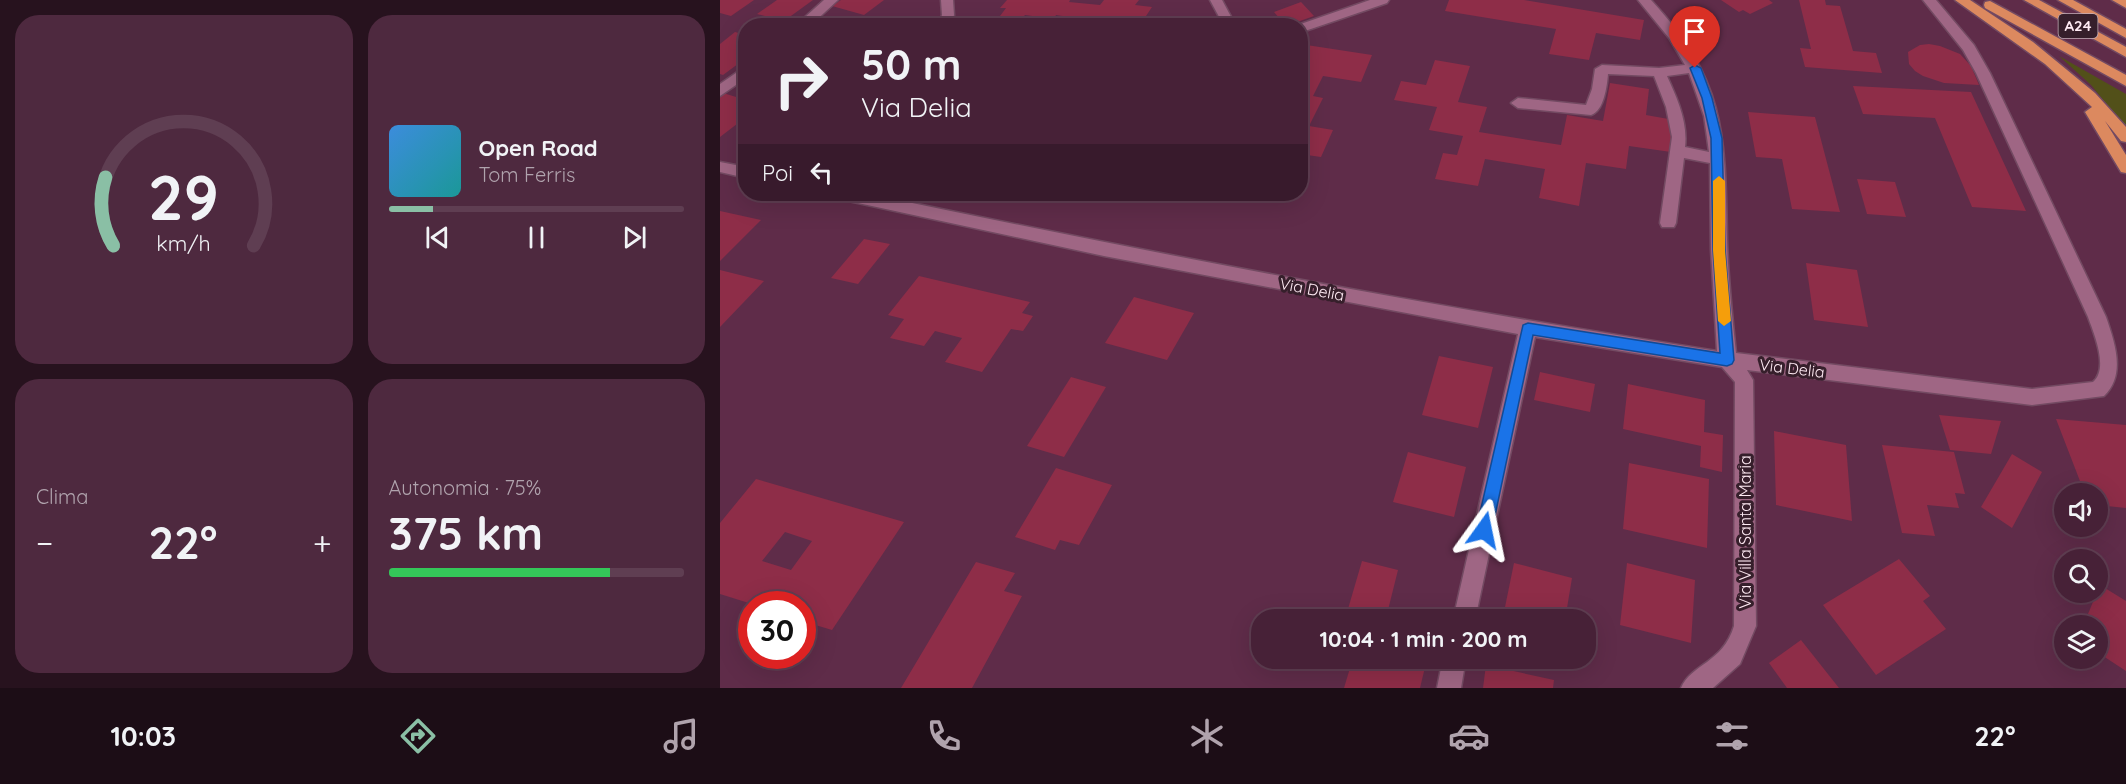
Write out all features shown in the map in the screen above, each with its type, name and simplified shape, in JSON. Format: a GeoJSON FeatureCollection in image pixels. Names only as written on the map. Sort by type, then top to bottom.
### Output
{"type":"FeatureCollection","features":[{"type":"Feature","properties":{"kind":"highway"},"geometry":{"type":"LineString","coordinates":[[1961,0],[2035,48],[2081,85],[2126,136]]}},
{"type":"Feature","properties":{"kind":"highway"},"geometry":{"type":"LineString","coordinates":[[1980,0],[2126,81]]}},
{"type":"Feature","properties":{"kind":"highway","name":"A24"},"geometry":{"type":"LineString","coordinates":[[2030,0],[2126,53]]}},
{"type":"Feature","properties":{"kind":"highway","name":"A24"},"geometry":{"type":"LineString","coordinates":[[2064,0],[2126,34]]}},
{"type":"Feature","properties":{"kind":"highway"},"geometry":{"type":"LineString","coordinates":[[2118,0],[2126,4]]}},
{"type":"Feature","properties":{"kind":"highway"},"geometry":{"type":"LineString","coordinates":[[2035,48],[2087,105],[2105,130],[2126,168]]}},
{"type":"Feature","properties":{"kind":"street"},"geometry":{"type":"LineString","coordinates":[[811,18],[832,0]]}},
{"type":"Feature","properties":{"kind":"street"},"geometry":{"type":"LineString","coordinates":[[946,18],[949,9],[947,0]]}},
{"type":"Feature","properties":{"kind":"street"},"geometry":{"type":"LineString","coordinates":[[1216,0],[1228,18]]}},
{"type":"Feature","properties":{"kind":"street"},"geometry":{"type":"LineString","coordinates":[[1308,25],[1383,0]]}},
{"type":"Feature","properties":{"kind":"street"},"geometry":{"type":"LineString","coordinates":[[1644,0],[1673,31],[1695,68],[1712,118],[1718,159],[1719,250],[1727,360]]}},
{"type":"Feature","properties":{"kind":"street","name":"Via Delia"},"geometry":{"type":"LineString","coordinates":[[876,201],[1104,250],[1528,329],[1727,360],[2032,397],[2097,390],[2105,383],[2109,372],[2109,357],[2088,296],[1983,73],[1969,48],[1929,0]]}},
{"type":"Feature","properties":{"kind":"street"},"geometry":{"type":"LineString","coordinates":[[1518,103],[1591,110],[1599,89],[1602,69],[1659,72],[1695,68]]}},
{"type":"Feature","properties":{"kind":"street"},"geometry":{"type":"LineString","coordinates":[[1659,72],[1673,107],[1679,137],[1668,223]]}},
{"type":"Feature","properties":{"kind":"street"},"geometry":{"type":"LineString","coordinates":[[720,91],[738,76]]}},
{"type":"Feature","properties":{"kind":"street"},"geometry":{"type":"LineString","coordinates":[[1677,151],[1718,159]]}},
{"type":"Feature","properties":{"kind":"street"},"geometry":{"type":"LineString","coordinates":[[720,167],[738,171]]}},
{"type":"Feature","properties":{"kind":"street"},"geometry":{"type":"LineString","coordinates":[[1466,609],[1528,329]]}},
{"type":"Feature","properties":{"kind":"street","name":"Via Villa Santa Maria"},"geometry":{"type":"LineString","coordinates":[[1694,688],[1730,661],[1739,648],[1745,627],[1744,380],[1727,360]]}},
{"type":"Feature","properties":{"kind":"street"},"geometry":{"type":"LineString","coordinates":[[1449,688],[1453,669]]}},
{"type":"Feature","properties":{"kind":"shaded area"},"geometry":{"type":"Polygon","coordinates":[[[2059,56],[2126,94],[2126,128],[2091,85],[2059,56]]]}},
{"type":"Feature","properties":{"kind":"building"},"geometry":{"type":"Polygon","coordinates":[[[720,0],[754,0],[731,16],[720,13],[720,0]]]}},
{"type":"Feature","properties":{"kind":"building"},"geometry":{"type":"Polygon","coordinates":[[[777,0],[813,0],[788,18],[772,18],[757,14],[777,0]]]}},
{"type":"Feature","properties":{"kind":"building"},"geometry":{"type":"Polygon","coordinates":[[[841,0],[884,0],[864,15],[832,6],[841,0]]]}},
{"type":"Feature","properties":{"kind":"building"},"geometry":{"type":"Polygon","coordinates":[[[1007,0],[1070,0],[1069,2],[1100,5],[1104,0],[1139,0],[1135,5],[1152,7],[1145,18],[1075,18],[1056,15],[1054,18],[1047,18],[1025,15],[1022,18],[998,18],[1006,8],[1000,8],[1007,0]]]}},
{"type":"Feature","properties":{"kind":"building"},"geometry":{"type":"Polygon","coordinates":[[[1449,0],[1524,0],[1644,20],[1640,40],[1596,33],[1589,60],[1549,54],[1556,29],[1445,11],[1449,0]]]}},
{"type":"Feature","properties":{"kind":"building"},"geometry":{"type":"Polygon","coordinates":[[[1721,0],[1769,0],[1773,3],[1750,14],[1743,10],[1739,12],[1721,0]]]}},
{"type":"Feature","properties":{"kind":"building"},"geometry":{"type":"Polygon","coordinates":[[[1799,0],[1825,0],[1826,5],[1840,6],[1853,51],[1876,53],[1882,73],[1805,67],[1800,48],[1811,49],[1799,0]]]}},
{"type":"Feature","properties":{"kind":"building"},"geometry":{"type":"Polygon","coordinates":[[[1301,2],[1314,16],[1279,18],[1274,12],[1301,2]]]}},
{"type":"Feature","properties":{"kind":"building"},"geometry":{"type":"Polygon","coordinates":[[[735,32],[738,33],[738,64],[723,75],[720,74],[720,44],[735,32]]]}},
{"type":"Feature","properties":{"kind":"building"},"geometry":{"type":"Polygon","coordinates":[[[1929,44],[1960,54],[1971,66],[1979,85],[1944,83],[1915,71],[1909,64],[1908,52],[1920,45],[1929,44]]]}},
{"type":"Feature","properties":{"kind":"building"},"geometry":{"type":"Polygon","coordinates":[[[1308,45],[1372,55],[1361,82],[1323,76],[1313,96],[1323,98],[1309,126],[1333,130],[1321,157],[1308,155],[1308,45]]]}},
{"type":"Feature","properties":{"kind":"building"},"geometry":{"type":"Polygon","coordinates":[[[1435,60],[1470,66],[1458,102],[1487,107],[1479,132],[1561,145],[1567,115],[1603,121],[1610,83],[1649,89],[1646,115],[1674,120],[1671,152],[1629,146],[1626,169],[1586,163],[1579,206],[1539,198],[1545,169],[1485,159],[1478,186],[1435,179],[1443,153],[1457,155],[1463,136],[1429,130],[1437,107],[1394,100],[1401,81],[1426,85],[1435,60]]]}},
{"type":"Feature","properties":{"kind":"building"},"geometry":{"type":"Polygon","coordinates":[[[1853,86],[1971,92],[2026,211],[1972,207],[1935,118],[1863,114],[1853,86]]]}},
{"type":"Feature","properties":{"kind":"building"},"geometry":{"type":"Polygon","coordinates":[[[723,93],[738,98],[738,123],[720,137],[720,96],[723,93]]]}},
{"type":"Feature","properties":{"kind":"building"},"geometry":{"type":"Polygon","coordinates":[[[1748,112],[1815,117],[1840,212],[1792,209],[1782,159],[1756,157],[1748,112]]]}},
{"type":"Feature","properties":{"kind":"building"},"geometry":{"type":"Polygon","coordinates":[[[1857,179],[1895,182],[1906,217],[1867,214],[1857,179]]]}},
{"type":"Feature","properties":{"kind":"building"},"geometry":{"type":"Polygon","coordinates":[[[720,211],[761,220],[720,261],[720,211]]]}},
{"type":"Feature","properties":{"kind":"building"},"geometry":{"type":"Polygon","coordinates":[[[864,239],[890,244],[858,284],[831,278],[864,239]]]}},
{"type":"Feature","properties":{"kind":"building"},"geometry":{"type":"Polygon","coordinates":[[[1806,263],[1857,270],[1868,327],[1814,320],[1806,263]]]}},
{"type":"Feature","properties":{"kind":"building"},"geometry":{"type":"Polygon","coordinates":[[[720,270],[764,281],[720,327],[720,270]]]}},
{"type":"Feature","properties":{"kind":"building"},"geometry":{"type":"Polygon","coordinates":[[[919,276],[1030,302],[1022,313],[1033,316],[1023,331],[1011,329],[982,372],[945,362],[962,338],[935,331],[924,346],[890,338],[904,319],[888,315],[919,276]]]}},
{"type":"Feature","properties":{"kind":"building"},"geometry":{"type":"Polygon","coordinates":[[[1134,297],[1194,313],[1167,360],[1105,343],[1134,297]]]}},
{"type":"Feature","properties":{"kind":"building"},"geometry":{"type":"Polygon","coordinates":[[[1439,356],[1493,367],[1478,428],[1422,415],[1439,356]]]}},
{"type":"Feature","properties":{"kind":"building"},"geometry":{"type":"Polygon","coordinates":[[[1540,372],[1595,384],[1590,412],[1534,400],[1540,372]]]}},
{"type":"Feature","properties":{"kind":"building"},"geometry":{"type":"Polygon","coordinates":[[[1071,377],[1106,387],[1064,457],[1027,446],[1071,377]]]}},
{"type":"Feature","properties":{"kind":"building"},"geometry":{"type":"Polygon","coordinates":[[[1628,384],[1705,400],[1704,432],[1723,435],[1722,472],[1700,467],[1701,446],[1623,429],[1628,384]]]}},
{"type":"Feature","properties":{"kind":"building"},"geometry":{"type":"Polygon","coordinates":[[[1939,415],[2001,421],[1991,454],[1950,450],[1939,415]]]}},
{"type":"Feature","properties":{"kind":"building"},"geometry":{"type":"Polygon","coordinates":[[[2056,419],[2126,425],[2126,508],[2108,506],[2108,483],[2081,483],[2056,419]]]}},
{"type":"Feature","properties":{"kind":"building"},"geometry":{"type":"Polygon","coordinates":[[[1774,431],[1846,445],[1852,521],[1776,505],[1774,431]]]}},
{"type":"Feature","properties":{"kind":"building"},"geometry":{"type":"Polygon","coordinates":[[[1882,445],[1954,452],[1965,494],[1955,493],[1959,508],[1927,505],[1935,536],[1902,533],[1882,445]]]}},
{"type":"Feature","properties":{"kind":"building"},"geometry":{"type":"Polygon","coordinates":[[[1408,452],[1466,467],[1454,517],[1393,502],[1408,452]]]}},
{"type":"Feature","properties":{"kind":"building"},"geometry":{"type":"Polygon","coordinates":[[[2012,454],[2042,472],[2012,528],[1981,507],[2012,454]]]}},
{"type":"Feature","properties":{"kind":"building"},"geometry":{"type":"Polygon","coordinates":[[[1629,463],[1709,479],[1707,548],[1623,529],[1629,463]]]}},
{"type":"Feature","properties":{"kind":"building"},"geometry":{"type":"Polygon","coordinates":[[[1056,468],[1112,485],[1079,545],[1060,540],[1055,550],[1015,537],[1056,468]]]}},
{"type":"Feature","properties":{"kind":"building"},"geometry":{"type":"Polygon","coordinates":[[[756,479],[904,522],[832,630],[816,625],[816,591],[738,591],[738,600],[720,594],[720,523],[756,479]],[[785,532],[762,561],[791,570],[812,541],[785,532]]]}},
{"type":"Feature","properties":{"kind":"building"},"geometry":{"type":"Polygon","coordinates":[[[1899,559],[1930,596],[1923,601],[1946,629],[1876,675],[1823,605],[1899,559]]]}},
{"type":"Feature","properties":{"kind":"building"},"geometry":{"type":"Polygon","coordinates":[[[1362,561],[1398,570],[1388,609],[1348,609],[1362,561]]]}},
{"type":"Feature","properties":{"kind":"building"},"geometry":{"type":"Polygon","coordinates":[[[976,562],[1015,573],[1004,591],[1022,596],[972,688],[901,688],[976,562]]]}},
{"type":"Feature","properties":{"kind":"building"},"geometry":{"type":"Polygon","coordinates":[[[1514,563],[1572,578],[1567,609],[1505,609],[1514,563]]]}},
{"type":"Feature","properties":{"kind":"building"},"geometry":{"type":"Polygon","coordinates":[[[1627,563],[1695,580],[1691,643],[1620,625],[1627,563]]]}},
{"type":"Feature","properties":{"kind":"building"},"geometry":{"type":"Polygon","coordinates":[[[2108,590],[2126,601],[2126,671],[2108,659],[2108,615],[2088,615],[2093,603],[2108,603],[2108,590]]]}},
{"type":"Feature","properties":{"kind":"building"},"geometry":{"type":"Polygon","coordinates":[[[1801,640],[1839,688],[1787,688],[1769,663],[1801,640]]]}},
{"type":"Feature","properties":{"kind":"building"},"geometry":{"type":"Polygon","coordinates":[[[1350,669],[1425,669],[1420,688],[1344,688],[1350,669]]]}},
{"type":"Feature","properties":{"kind":"building"},"geometry":{"type":"Polygon","coordinates":[[[1485,669],[1504,669],[1554,680],[1553,688],[1483,688],[1485,669]]]}},
{"type":"Feature","properties":{"kind":"slow traffic"},"geometry":{"type":"LineString","coordinates":[[1719,181],[1719,250],[1724,321]]}},
{"type":"Feature","properties":{"kind":"route"},"geometry":{"type":"LineString","coordinates":[[1484,530],[1528,329],[1727,360],[1719,250],[1716,138],[1707,98],[1695,68]]}}]}
